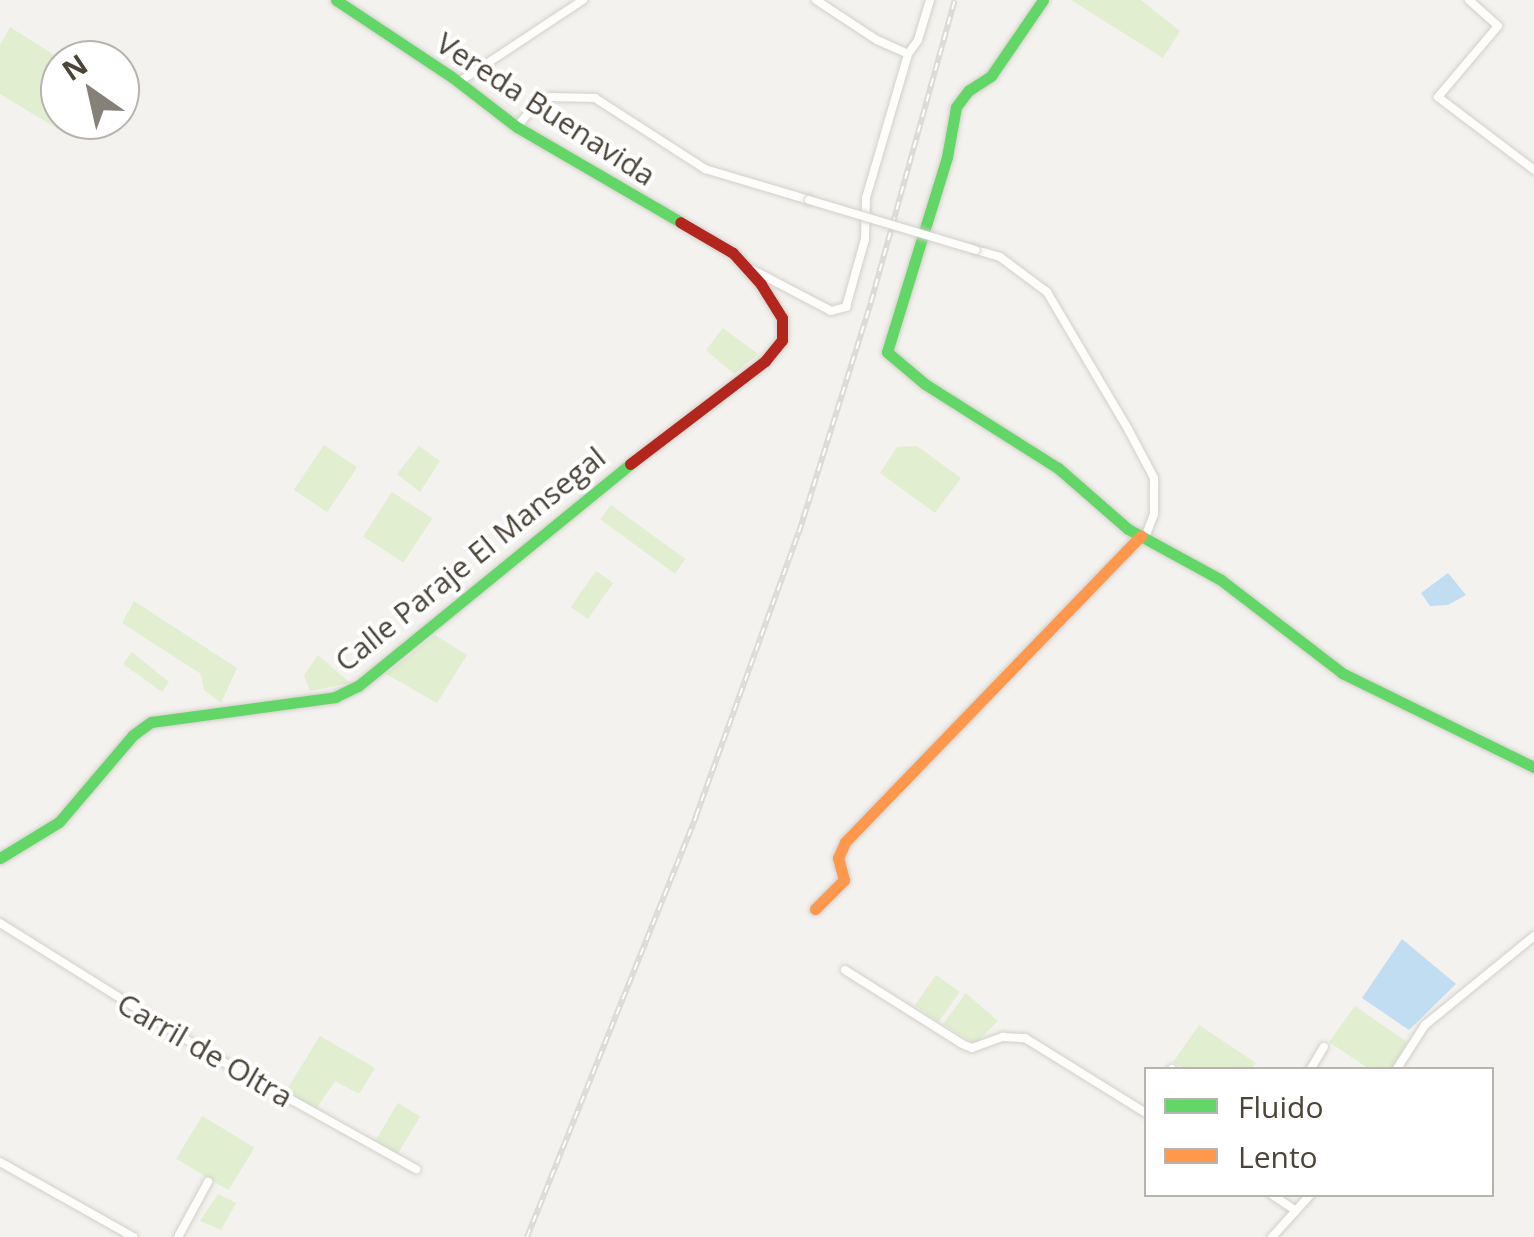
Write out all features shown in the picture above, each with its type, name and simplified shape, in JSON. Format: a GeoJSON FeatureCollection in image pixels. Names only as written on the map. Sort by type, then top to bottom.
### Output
{"type":"FeatureCollection","features":[{"type":"Feature","properties":{"kind":"street","name":"Vereda Buenavida"},"geometry":{"type":"LineString","coordinates":[[336,0],[459,82],[517,127],[733,254],[749,268],[782,318]]}},
{"type":"Feature","properties":{"kind":"street"},"geometry":{"type":"LineString","coordinates":[[459,82],[584,0]]}},
{"type":"Feature","properties":{"kind":"street"},"geometry":{"type":"LineString","coordinates":[[816,0],[877,40],[908,54]]}},
{"type":"Feature","properties":{"kind":"street"},"geometry":{"type":"LineString","coordinates":[[749,268],[831,311],[846,307],[866,238],[866,198],[908,54],[918,40],[930,0]]}},
{"type":"Feature","properties":{"kind":"street"},"geometry":{"type":"LineString","coordinates":[[1043,0],[991,76],[968,91],[956,107],[947,157],[888,352],[924,384],[1058,468],[1143,537],[1220,580],[1342,672],[1534,768]]}},
{"type":"Feature","properties":{"kind":"street"},"geometry":{"type":"LineString","coordinates":[[1470,0],[1498,26],[1438,98],[1534,170]]}},
{"type":"Feature","properties":{"kind":"street"},"geometry":{"type":"LineString","coordinates":[[517,127],[531,110],[550,98],[595,98],[705,168],[1000,257],[1046,292],[1154,478],[1154,514],[1143,537],[846,842],[838,858],[844,880],[816,910]]}},
{"type":"Feature","properties":{"kind":"street","name":"Calle Paraje El Mansegal"},"geometry":{"type":"LineString","coordinates":[[0,858],[59,822],[133,736],[151,722],[302,698],[335,697],[358,686],[612,477],[765,361],[782,340],[782,318]]}},
{"type":"Feature","properties":{"kind":"street","name":"Carril de Oltra"},"geometry":{"type":"LineString","coordinates":[[0,923],[218,1059],[416,1169]]}},
{"type":"Feature","properties":{"kind":"street"},"geometry":{"type":"LineString","coordinates":[[1398,1067],[1425,1025],[1534,936]]}},
{"type":"Feature","properties":{"kind":"street"},"geometry":{"type":"LineString","coordinates":[[845,970],[962,1044],[972,1048],[1003,1037],[1024,1038],[1144,1112]]}},
{"type":"Feature","properties":{"kind":"street"},"geometry":{"type":"LineString","coordinates":[[1312,1067],[1324,1047]]}},
{"type":"Feature","properties":{"kind":"street"},"geometry":{"type":"LineString","coordinates":[[0,1162],[133,1237]]}},
{"type":"Feature","properties":{"kind":"street"},"geometry":{"type":"LineString","coordinates":[[178,1237],[208,1182]]}},
{"type":"Feature","properties":{"kind":"street"},"geometry":{"type":"LineString","coordinates":[[1275,1197],[1296,1211]]}},
{"type":"Feature","properties":{"kind":"street"},"geometry":{"type":"LineString","coordinates":[[1272,1237],[1308,1197]]}},
{"type":"Feature","properties":{"kind":"green space"},"geometry":{"type":"Polygon","coordinates":[[[1071,0],[1141,0],[1180,31],[1163,58],[1071,0]]]}},
{"type":"Feature","properties":{"kind":"green space"},"geometry":{"type":"Polygon","coordinates":[[[10,27],[40,46],[40,118],[0,94],[0,45],[10,27]]]}},
{"type":"Feature","properties":{"kind":"green space"},"geometry":{"type":"Polygon","coordinates":[[[723,328],[758,354],[734,374],[706,350],[723,328]]]}},
{"type":"Feature","properties":{"kind":"green space"},"geometry":{"type":"Polygon","coordinates":[[[324,445],[357,467],[327,512],[294,490],[324,445]]]}},
{"type":"Feature","properties":{"kind":"green space"},"geometry":{"type":"Polygon","coordinates":[[[419,446],[440,461],[420,492],[397,474],[419,446]]]}},
{"type":"Feature","properties":{"kind":"green space"},"geometry":{"type":"Polygon","coordinates":[[[917,446],[961,478],[935,513],[880,473],[897,447],[917,446]]]}},
{"type":"Feature","properties":{"kind":"green space"},"geometry":{"type":"Polygon","coordinates":[[[392,492],[432,518],[403,563],[363,536],[392,492]]]}},
{"type":"Feature","properties":{"kind":"green space"},"geometry":{"type":"Polygon","coordinates":[[[611,505],[685,559],[675,574],[600,520],[611,505]]]}},
{"type":"Feature","properties":{"kind":"green space"},"geometry":{"type":"Polygon","coordinates":[[[596,571],[613,583],[588,619],[571,607],[596,571]]]}},
{"type":"Feature","properties":{"kind":"green space"},"geometry":{"type":"Polygon","coordinates":[[[134,601],[237,668],[221,703],[204,690],[201,674],[122,623],[134,601]]]}},
{"type":"Feature","properties":{"kind":"green space"},"geometry":{"type":"Polygon","coordinates":[[[435,635],[467,655],[437,703],[386,674],[435,635]]]}},
{"type":"Feature","properties":{"kind":"green space"},"geometry":{"type":"Polygon","coordinates":[[[132,652],[169,682],[162,692],[123,664],[132,652]]]}},
{"type":"Feature","properties":{"kind":"green space"},"geometry":{"type":"Polygon","coordinates":[[[318,655],[350,683],[310,691],[304,675],[318,655]]]}},
{"type":"Feature","properties":{"kind":"green space"},"geometry":{"type":"Polygon","coordinates":[[[936,975],[960,992],[939,1022],[915,1005],[936,975]]]}},
{"type":"Feature","properties":{"kind":"green space"},"geometry":{"type":"Polygon","coordinates":[[[966,993],[998,1021],[975,1044],[943,1024],[966,993]]]}},
{"type":"Feature","properties":{"kind":"green space"},"geometry":{"type":"Polygon","coordinates":[[[1355,1006],[1407,1042],[1395,1067],[1366,1067],[1329,1042],[1355,1006]]]}},
{"type":"Feature","properties":{"kind":"green space"},"geometry":{"type":"Polygon","coordinates":[[[1199,1025],[1256,1063],[1253,1067],[1182,1067],[1173,1062],[1199,1025]]]}},
{"type":"Feature","properties":{"kind":"green space"},"geometry":{"type":"Polygon","coordinates":[[[320,1036],[375,1068],[359,1094],[335,1081],[316,1109],[286,1091],[320,1036]]]}},
{"type":"Feature","properties":{"kind":"green space"},"geometry":{"type":"Polygon","coordinates":[[[398,1103],[420,1116],[398,1154],[375,1141],[398,1103]]]}},
{"type":"Feature","properties":{"kind":"green space"},"geometry":{"type":"Polygon","coordinates":[[[202,1116],[254,1147],[229,1190],[176,1159],[202,1116]]]}},
{"type":"Feature","properties":{"kind":"green space"},"geometry":{"type":"Polygon","coordinates":[[[218,1194],[236,1203],[221,1230],[200,1221],[218,1194]]]}},
{"type":"Feature","properties":{"kind":"water"},"geometry":{"type":"Polygon","coordinates":[[[1448,573],[1466,595],[1448,605],[1430,606],[1421,593],[1448,573]]]}},
{"type":"Feature","properties":{"kind":"water"},"geometry":{"type":"Polygon","coordinates":[[[1402,939],[1456,984],[1409,1030],[1362,998],[1402,939]]]}},
{"type":"Feature","properties":{"kind":"railway"},"geometry":{"type":"LineString","coordinates":[[527,1237],[696,816],[799,532],[871,302],[955,0]]}},
{"type":"Feature","properties":{"kind":"traffic: fast"},"geometry":{"type":"LineString","coordinates":[[336,0],[452,77],[517,127],[680,222]]}},
{"type":"Feature","properties":{"kind":"traffic: fast"},"geometry":{"type":"LineString","coordinates":[[1043,0],[991,76],[968,91],[956,107],[947,157],[887,352],[925,384],[1058,468],[1128,529],[1221,580],[1342,673],[1534,767]]}},
{"type":"Feature","properties":{"kind":"traffic: fast"},"geometry":{"type":"LineString","coordinates":[[0,858],[59,822],[133,735],[151,722],[335,697],[358,686],[630,464]]}},
{"type":"Feature","properties":{"kind":"traffic: slow"},"geometry":{"type":"LineString","coordinates":[[815,909],[844,880],[838,858],[845,842],[1141,536]]}},
{"type":"Feature","properties":{"kind":"traffic: jam"},"geometry":{"type":"LineString","coordinates":[[630,464],[765,361],[782,340],[782,318],[761,284],[733,253],[680,222]]}}]}
